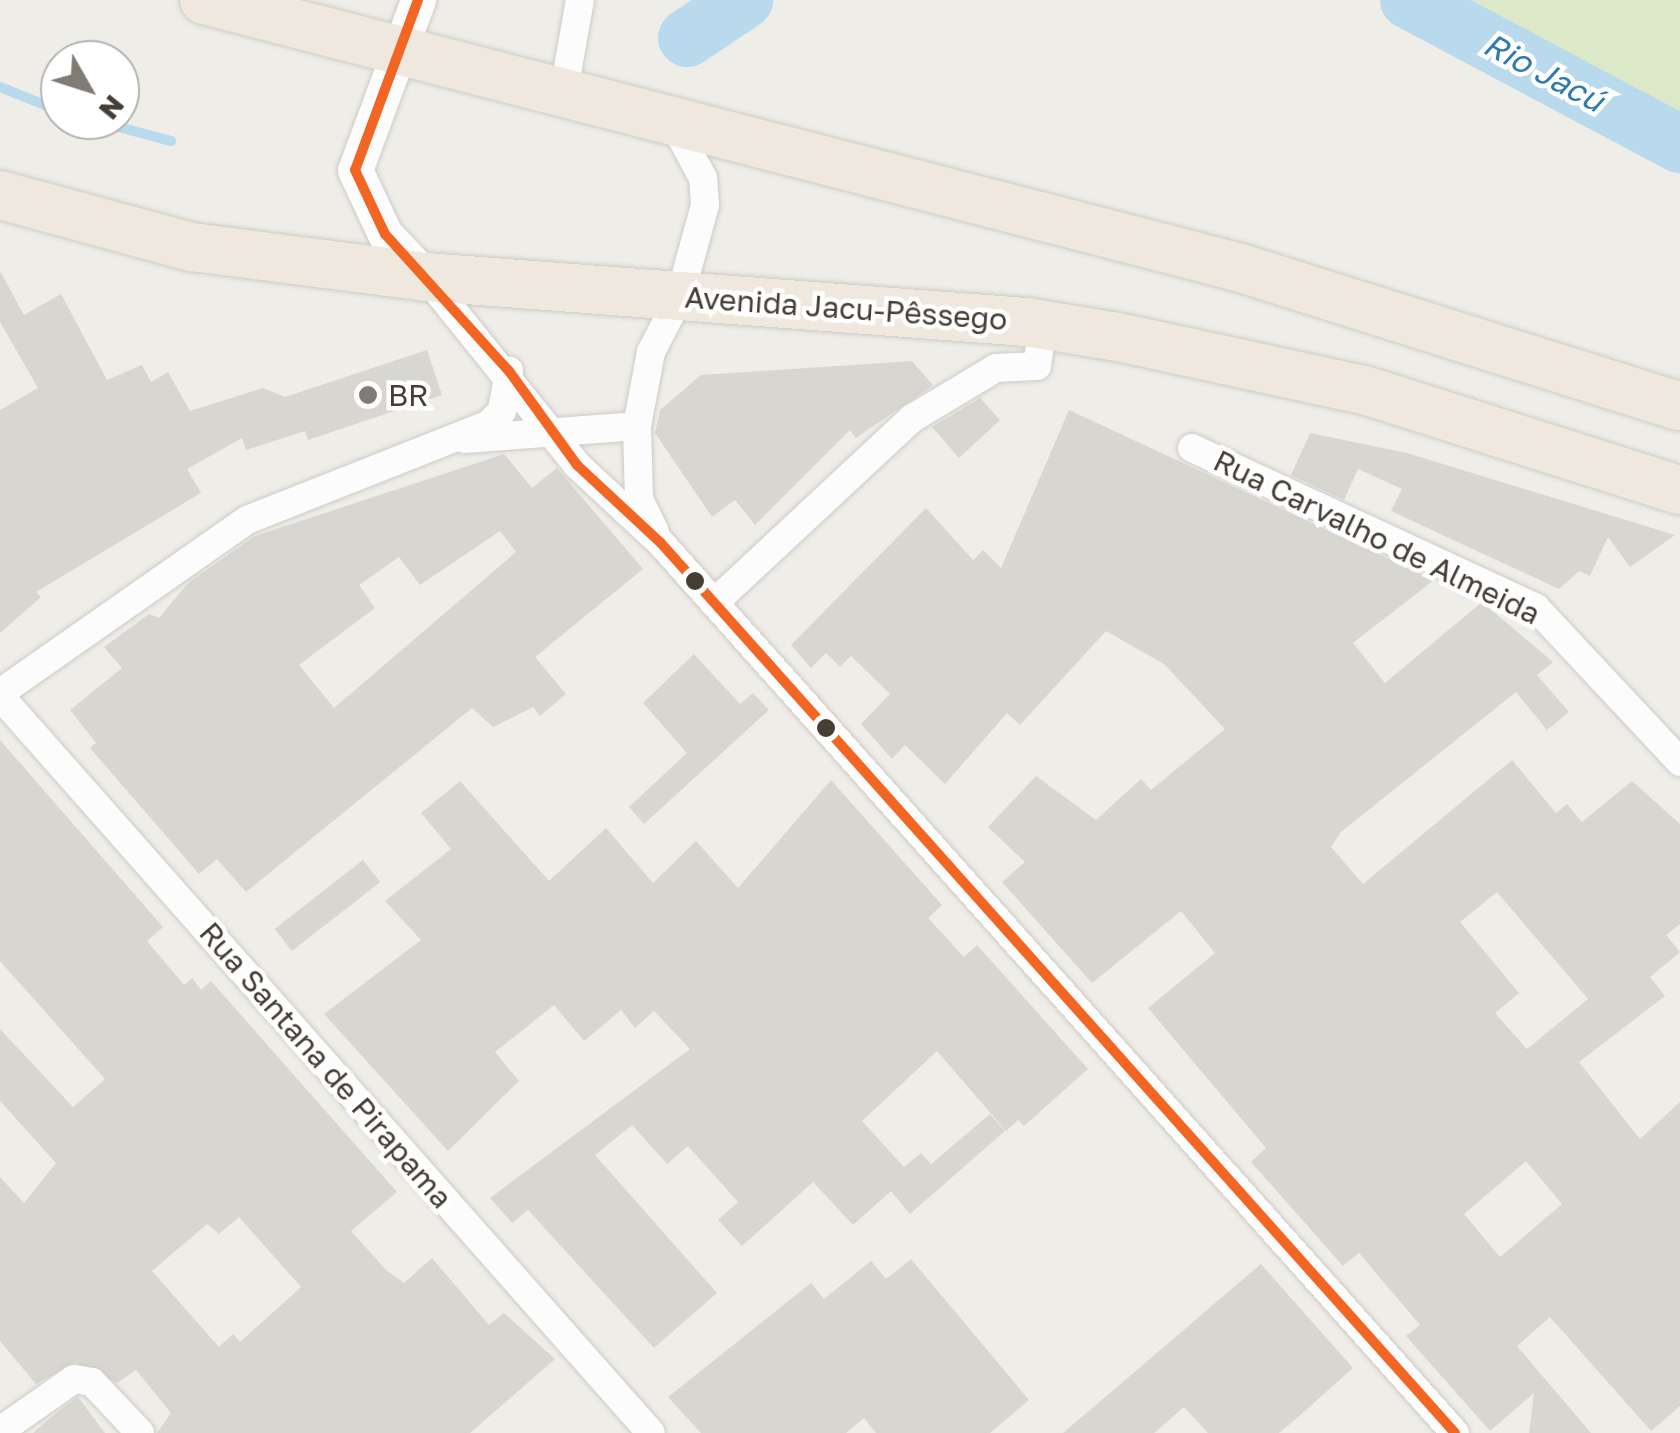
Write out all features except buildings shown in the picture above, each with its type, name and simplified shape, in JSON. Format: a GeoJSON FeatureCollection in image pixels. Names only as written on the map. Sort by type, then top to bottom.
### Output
{"type":"FeatureCollection","features":[{"type":"Feature","properties":{"kind":"highway"},"geometry":{"type":"LineString","coordinates":[[204,0],[563,96],[1241,268],[1680,406]]}},
{"type":"Feature","properties":{"kind":"highway","name":"Avenida Jacu-Pêssego"},"geometry":{"type":"LineString","coordinates":[[0,195],[192,247],[426,277],[1043,324],[1364,390],[1680,490]]}},
{"type":"Feature","properties":{"kind":"street"},"geometry":{"type":"LineString","coordinates":[[418,0],[404,53],[363,129],[355,170],[385,234],[509,371],[553,434],[660,542],[1455,1433]]}},
{"type":"Feature","properties":{"kind":"street"},"geometry":{"type":"LineString","coordinates":[[563,96],[580,0]]}},
{"type":"Feature","properties":{"kind":"street"},"geometry":{"type":"LineString","coordinates":[[660,542],[639,499],[636,426],[651,352],[680,296],[705,206],[702,178],[673,122]]}},
{"type":"Feature","properties":{"kind":"street"},"geometry":{"type":"LineString","coordinates":[[714,602],[911,418],[996,368],[1038,366],[1043,324]]}},
{"type":"Feature","properties":{"kind":"street"},"geometry":{"type":"LineString","coordinates":[[0,695],[247,520],[458,438],[502,411],[509,371]]}},
{"type":"Feature","properties":{"kind":"street"},"geometry":{"type":"LineString","coordinates":[[458,438],[636,426]]}},
{"type":"Feature","properties":{"kind":"street","name":"Rua Carvalho de Almeida"},"geometry":{"type":"LineString","coordinates":[[1192,448],[1536,608],[1680,762]]}},
{"type":"Feature","properties":{"kind":"street","name":"Rua Santana de Pirapama"},"geometry":{"type":"LineString","coordinates":[[0,695],[651,1433]]}},
{"type":"Feature","properties":{"kind":"street"},"geometry":{"type":"LineString","coordinates":[[0,1431],[74,1380],[92,1382],[140,1433]]}},
{"type":"Feature","properties":{"kind":"green space"},"geometry":{"type":"Polygon","coordinates":[[[1450,0],[1680,0],[1680,118],[1450,0]]]}},
{"type":"Feature","properties":{"kind":"waterway","name":"Rio Jacú"},"geometry":{"type":"LineString","coordinates":[[687,38],[744,0]]}},
{"type":"Feature","properties":{"kind":"waterway","name":"Rio Jacú"},"geometry":{"type":"LineString","coordinates":[[1409,0],[1680,144]]}},
{"type":"Feature","properties":{"kind":"waterway"},"geometry":{"type":"LineString","coordinates":[[0,87],[40,103]]}},
{"type":"Feature","properties":{"kind":"waterway"},"geometry":{"type":"LineString","coordinates":[[140,133],[171,141]]}},
{"type":"Feature","properties":{"kind":"transit line"},"geometry":{"type":"LineString","coordinates":[[418,0],[355,170],[385,234],[509,371],[577,465],[660,542],[1455,1433]]}},
{"type":"Feature","properties":{"kind":"place","name":"BR"},"geometry":{"type":"Point","coordinates":[368,395]}}]}
